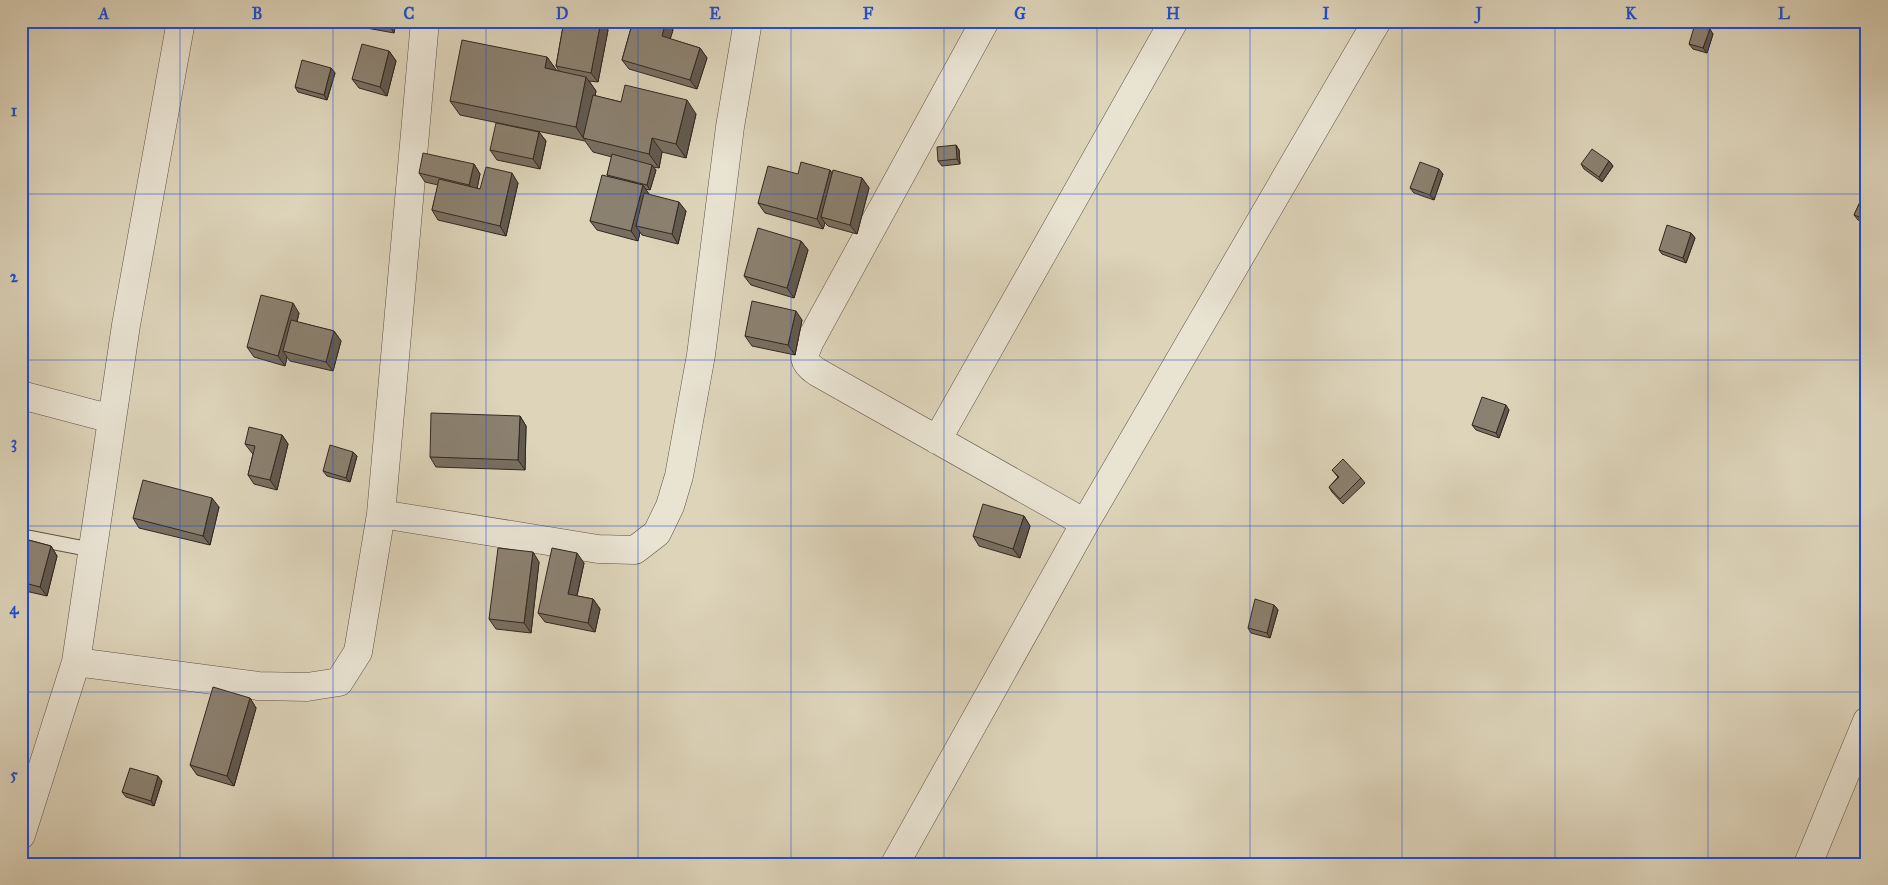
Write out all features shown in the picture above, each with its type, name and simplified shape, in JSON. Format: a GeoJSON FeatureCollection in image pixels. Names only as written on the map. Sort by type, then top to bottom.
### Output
{"type":"FeatureCollection","features":[{"type":"Feature","properties":{"kind":"street"},"geometry":{"type":"LineString","coordinates":[[21,835],[76,662],[126,325],[181,21]]}},
{"type":"Feature","properties":{"kind":"street"},"geometry":{"type":"LineString","coordinates":[[76,662],[258,686],[306,687],[339,682],[358,652],[381,514],[424,21]]}},
{"type":"Feature","properties":{"kind":"street"},"geometry":{"type":"LineString","coordinates":[[381,514],[598,549],[635,550],[657,532],[670,506],[679,476],[701,355],[730,127],[748,21]]}},
{"type":"Feature","properties":{"kind":"street"},"geometry":{"type":"LineString","coordinates":[[985,21],[805,351],[804,359],[808,366],[817,372],[1085,523]]}},
{"type":"Feature","properties":{"kind":"street"},"geometry":{"type":"LineString","coordinates":[[937,440],[1174,21]]}},
{"type":"Feature","properties":{"kind":"street"},"geometry":{"type":"LineString","coordinates":[[895,864],[1085,523],[1377,21]]}},
{"type":"Feature","properties":{"kind":"street"},"geometry":{"type":"LineString","coordinates":[[21,395],[112,420]]}},
{"type":"Feature","properties":{"kind":"street"},"geometry":{"type":"LineString","coordinates":[[1808,864],[1867,721]]}},
{"type":"Feature","properties":{"kind":"lane"},"geometry":{"type":"LineString","coordinates":[[21,536],[93,550]]}},
{"type":"Feature","properties":{"kind":"building"},"geometry":{"type":"Polygon","coordinates":[[[564,21],[601,21],[591,73],[556,66],[564,21]]]}},
{"type":"Feature","properties":{"kind":"building"},"geometry":{"type":"Polygon","coordinates":[[[633,21],[666,21],[662,36],[700,48],[690,80],[622,60],[633,21]]]}},
{"type":"Feature","properties":{"kind":"building"},"geometry":{"type":"Polygon","coordinates":[[[1695,24],[1710,29],[1703,48],[1689,44],[1695,24]]]}},
{"type":"Feature","properties":{"kind":"building"},"geometry":{"type":"Polygon","coordinates":[[[462,40],[547,57],[545,68],[586,77],[576,127],[450,101],[462,40]]]}},
{"type":"Feature","properties":{"kind":"building"},"geometry":{"type":"Polygon","coordinates":[[[362,44],[389,51],[380,87],[352,79],[362,44]]]}},
{"type":"Feature","properties":{"kind":"building"},"geometry":{"type":"Polygon","coordinates":[[[302,60],[331,68],[324,95],[295,87],[302,60]]]}},
{"type":"Feature","properties":{"kind":"building"},"geometry":{"type":"Polygon","coordinates":[[[625,85],[687,100],[676,144],[652,138],[649,154],[583,138],[593,95],[621,102],[625,85]]]}},
{"type":"Feature","properties":{"kind":"building"},"geometry":{"type":"Polygon","coordinates":[[[496,123],[539,132],[533,159],[490,150],[496,123]]]}},
{"type":"Feature","properties":{"kind":"building"},"geometry":{"type":"Polygon","coordinates":[[[956,145],[957,159],[938,161],[937,147],[956,145]]]}},
{"type":"Feature","properties":{"kind":"building"},"geometry":{"type":"Polygon","coordinates":[[[1592,149],[1609,161],[1599,177],[1581,164],[1592,149]]]}},
{"type":"Feature","properties":{"kind":"building"},"geometry":{"type":"Polygon","coordinates":[[[423,153],[474,164],[469,185],[419,173],[423,153]]]}},
{"type":"Feature","properties":{"kind":"building"},"geometry":{"type":"Polygon","coordinates":[[[612,154],[652,165],[647,185],[607,175],[612,154]]]}},
{"type":"Feature","properties":{"kind":"building"},"geometry":{"type":"Polygon","coordinates":[[[801,162],[830,170],[817,219],[758,203],[768,166],[798,174],[801,162]]]}},
{"type":"Feature","properties":{"kind":"building"},"geometry":{"type":"Polygon","coordinates":[[[1420,162],[1439,169],[1430,195],[1410,188],[1420,162]]]}},
{"type":"Feature","properties":{"kind":"building"},"geometry":{"type":"Polygon","coordinates":[[[486,167],[512,173],[500,226],[432,210],[439,179],[480,189],[486,167]]]}},
{"type":"Feature","properties":{"kind":"building"},"geometry":{"type":"Polygon","coordinates":[[[833,170],[862,178],[850,225],[821,217],[833,170]]]}},
{"type":"Feature","properties":{"kind":"building"},"geometry":{"type":"Polygon","coordinates":[[[602,175],[643,185],[631,231],[590,221],[602,175]]]}},
{"type":"Feature","properties":{"kind":"building"},"geometry":{"type":"Polygon","coordinates":[[[1867,187],[1867,220],[1854,215],[1867,187]]]}},
{"type":"Feature","properties":{"kind":"building"},"geometry":{"type":"Polygon","coordinates":[[[644,193],[679,202],[672,234],[636,226],[644,193]]]}},
{"type":"Feature","properties":{"kind":"building"},"geometry":{"type":"Polygon","coordinates":[[[1667,225],[1691,233],[1683,258],[1659,250],[1667,225]]]}},
{"type":"Feature","properties":{"kind":"building"},"geometry":{"type":"Polygon","coordinates":[[[758,228],[801,241],[787,288],[744,276],[758,228]]]}},
{"type":"Feature","properties":{"kind":"building"},"geometry":{"type":"Polygon","coordinates":[[[261,295],[293,303],[278,356],[247,347],[261,295]]]}},
{"type":"Feature","properties":{"kind":"building"},"geometry":{"type":"Polygon","coordinates":[[[752,301],[796,311],[788,345],[745,336],[752,301]]]}},
{"type":"Feature","properties":{"kind":"building"},"geometry":{"type":"Polygon","coordinates":[[[291,320],[334,331],[326,362],[283,351],[291,320]]]}},
{"type":"Feature","properties":{"kind":"building"},"geometry":{"type":"Polygon","coordinates":[[[1482,397],[1506,405],[1496,433],[1472,425],[1482,397]]]}},
{"type":"Feature","properties":{"kind":"building"},"geometry":{"type":"Polygon","coordinates":[[[431,413],[520,416],[518,460],[430,457],[431,413]]]}},
{"type":"Feature","properties":{"kind":"building"},"geometry":{"type":"Polygon","coordinates":[[[249,427],[282,435],[270,480],[248,475],[255,446],[245,444],[249,427]]]}},
{"type":"Feature","properties":{"kind":"building"},"geometry":{"type":"Polygon","coordinates":[[[330,445],[353,452],[346,478],[323,471],[330,445]]]}},
{"type":"Feature","properties":{"kind":"building"},"geometry":{"type":"Polygon","coordinates":[[[1343,459],[1361,478],[1340,499],[1329,487],[1339,477],[1332,470],[1343,459]]]}},
{"type":"Feature","properties":{"kind":"building"},"geometry":{"type":"Polygon","coordinates":[[[143,480],[212,498],[203,536],[133,518],[143,480]]]}},
{"type":"Feature","properties":{"kind":"building"},"geometry":{"type":"Polygon","coordinates":[[[983,504],[1024,516],[1013,549],[973,536],[983,504]]]}},
{"type":"Feature","properties":{"kind":"building"},"geometry":{"type":"Polygon","coordinates":[[[21,538],[51,546],[40,587],[21,582],[21,538]]]}},
{"type":"Feature","properties":{"kind":"building"},"geometry":{"type":"Polygon","coordinates":[[[498,548],[533,552],[524,623],[489,619],[498,548]]]}},
{"type":"Feature","properties":{"kind":"building"},"geometry":{"type":"Polygon","coordinates":[[[552,548],[577,553],[568,594],[593,599],[588,623],[538,613],[552,548]]]}},
{"type":"Feature","properties":{"kind":"building"},"geometry":{"type":"Polygon","coordinates":[[[1255,599],[1274,605],[1267,633],[1248,628],[1255,599]]]}},
{"type":"Feature","properties":{"kind":"building"},"geometry":{"type":"Polygon","coordinates":[[[213,687],[250,698],[227,776],[190,765],[213,687]]]}},
{"type":"Feature","properties":{"kind":"building"},"geometry":{"type":"Polygon","coordinates":[[[130,768],[158,776],[151,801],[122,792],[130,768]]]}}]}
